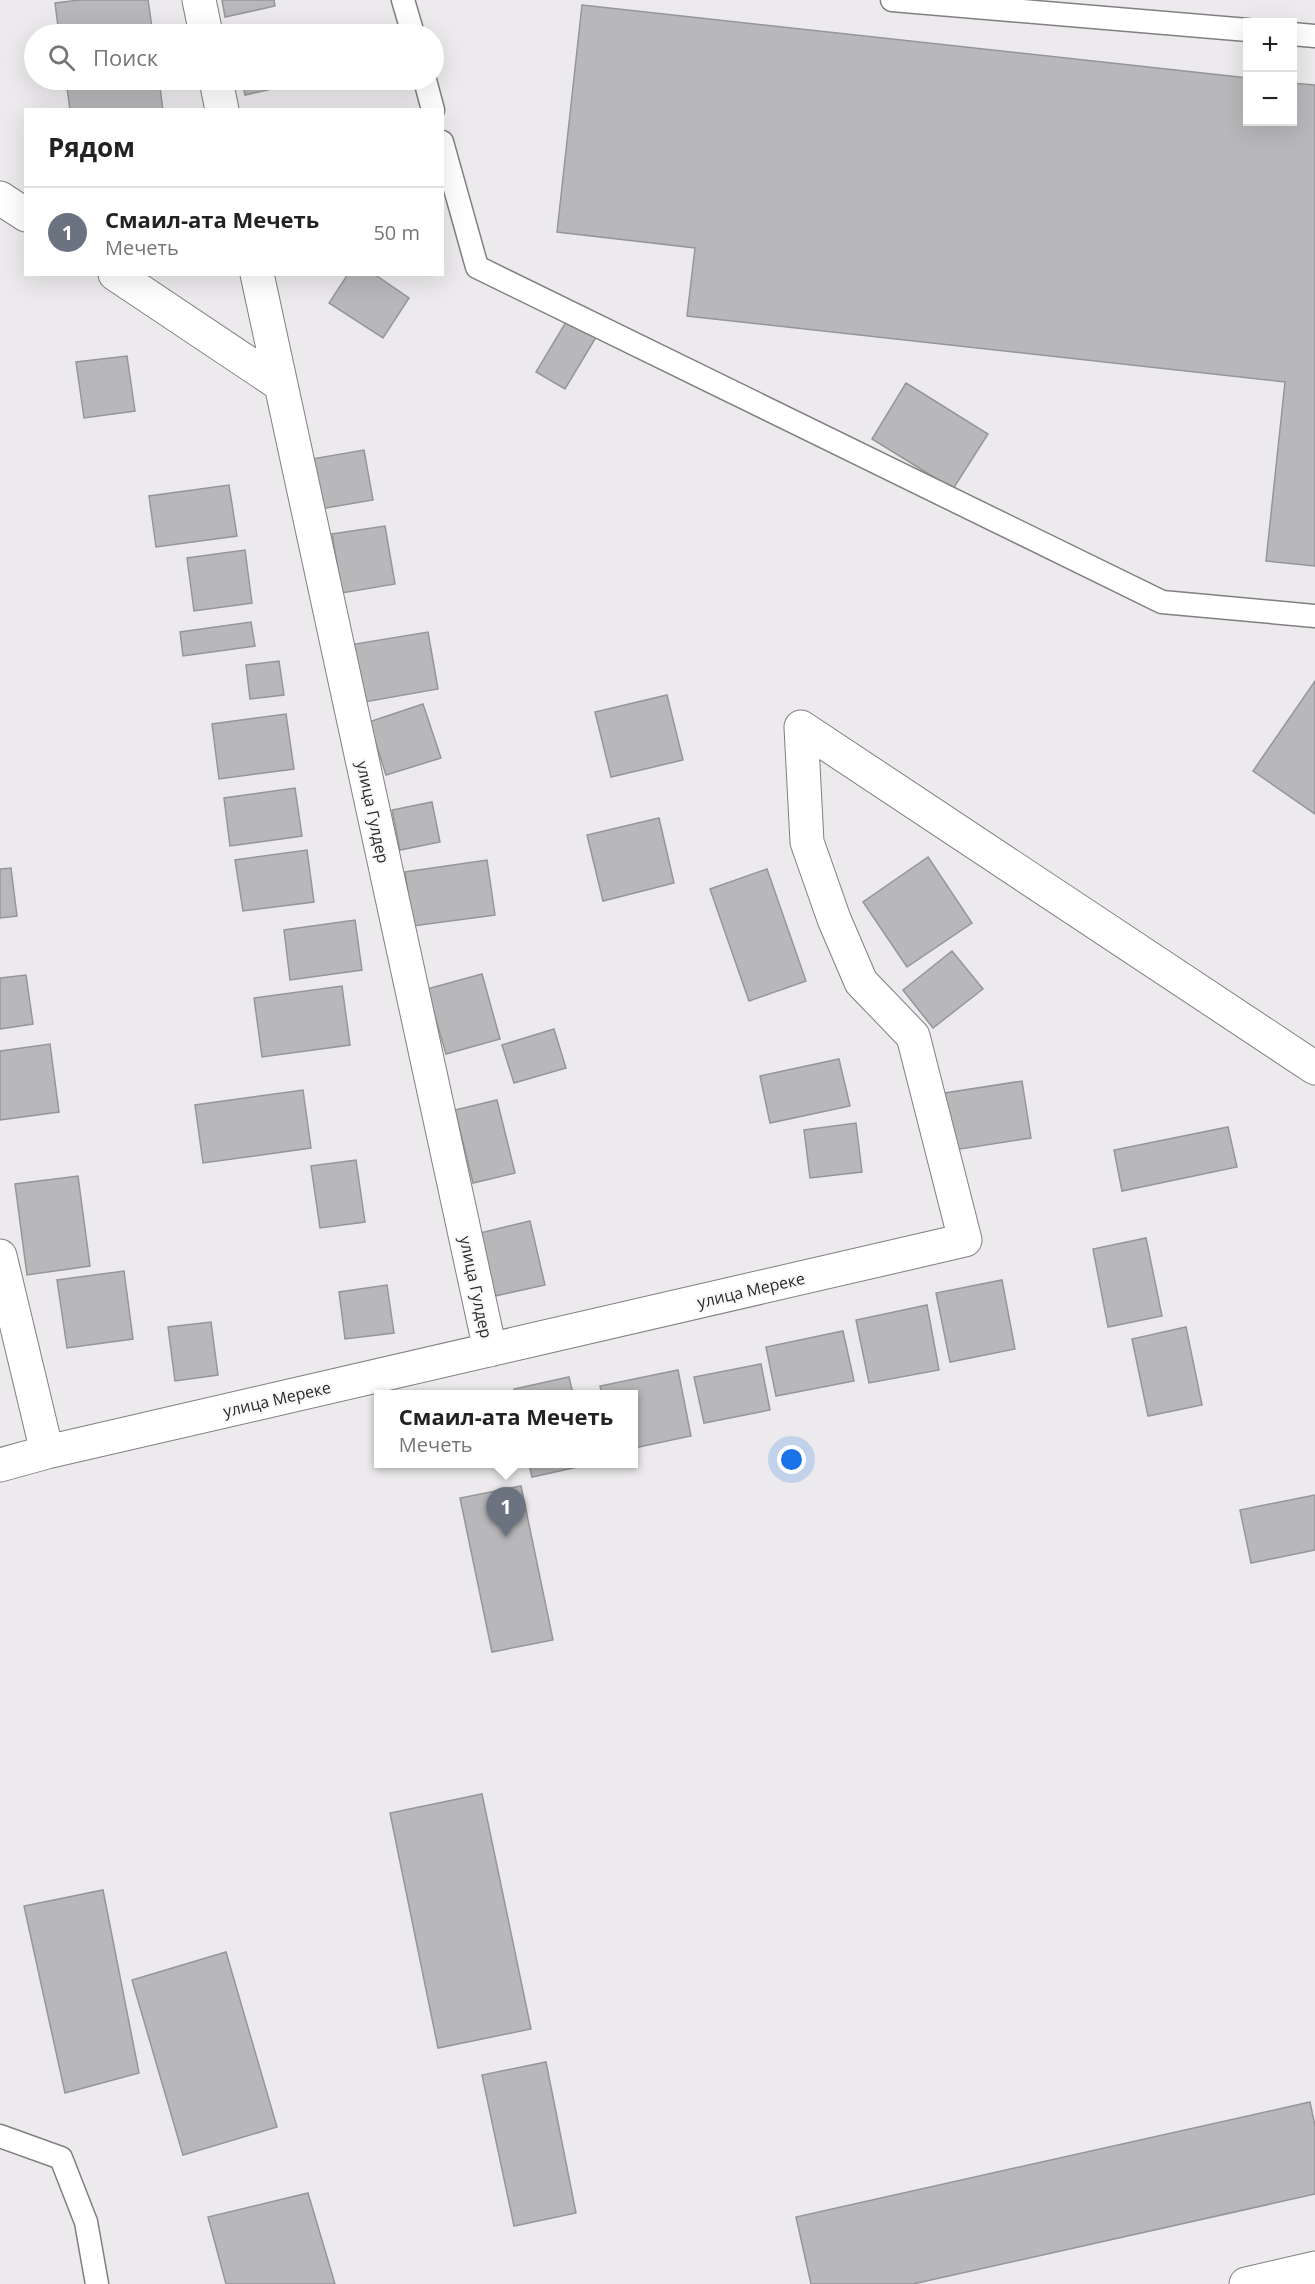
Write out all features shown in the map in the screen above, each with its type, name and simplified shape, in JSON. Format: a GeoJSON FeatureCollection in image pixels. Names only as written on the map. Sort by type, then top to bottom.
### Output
{"type":"FeatureCollection","features":[{"type":"Feature","properties":{"kind":"street"},"geometry":{"type":"LineString","coordinates":[[199,0],[204,24]]}},
{"type":"Feature","properties":{"kind":"street"},"geometry":{"type":"LineString","coordinates":[[218,90],[222,108]]}},
{"type":"Feature","properties":{"kind":"street"},"geometry":{"type":"LineString","coordinates":[[0,198],[24,214]]}},
{"type":"Feature","properties":{"kind":"street"},"geometry":{"type":"LineString","coordinates":[[118,276],[281,386]]}},
{"type":"Feature","properties":{"kind":"street","name":"улица Гулдер"},"geometry":{"type":"LineString","coordinates":[[257,276],[490,1350]]}},
{"type":"Feature","properties":{"kind":"street","name":"улица Мереке"},"geometry":{"type":"LineString","coordinates":[[0,1465],[47,1452],[965,1240],[913,1036],[861,982],[834,918],[807,842],[801,728],[1315,1068]]}},
{"type":"Feature","properties":{"kind":"street"},"geometry":{"type":"LineString","coordinates":[[0,1256],[47,1452]]}},
{"type":"Feature","properties":{"kind":"street"},"geometry":{"type":"LineString","coordinates":[[1246,2284],[1315,2268]]}},
{"type":"Feature","properties":{"kind":"lane"},"geometry":{"type":"LineString","coordinates":[[403,0],[410,24]]}},
{"type":"Feature","properties":{"kind":"lane"},"geometry":{"type":"LineString","coordinates":[[892,0],[1243,30]]}},
{"type":"Feature","properties":{"kind":"lane"},"geometry":{"type":"LineString","coordinates":[[1297,34],[1315,36]]}},
{"type":"Feature","properties":{"kind":"lane"},"geometry":{"type":"LineString","coordinates":[[428,90],[432,108]]}},
{"type":"Feature","properties":{"kind":"lane"},"geometry":{"type":"LineString","coordinates":[[444,149],[477,267],[1161,602],[1315,616]]}},
{"type":"Feature","properties":{"kind":"lane"},"geometry":{"type":"LineString","coordinates":[[0,2136],[61,2158],[86,2222],[97,2284]]}},
{"type":"Feature","properties":{"kind":"building"},"geometry":{"type":"Polygon","coordinates":[[[80,0],[148,0],[152,24],[58,24],[55,3],[80,0]]]}},
{"type":"Feature","properties":{"kind":"building"},"geometry":{"type":"Polygon","coordinates":[[[222,0],[274,0],[275,6],[225,17],[222,0]]]}},
{"type":"Feature","properties":{"kind":"building"},"geometry":{"type":"Polygon","coordinates":[[[582,5],[1243,77],[1243,126],[1297,126],[1297,83],[1315,85],[1315,566],[1266,561],[1285,382],[687,316],[695,248],[557,232],[582,5]]]}},
{"type":"Feature","properties":{"kind":"building"},"geometry":{"type":"Polygon","coordinates":[[[67,90],[160,90],[163,108],[70,108],[67,90]]]}},
{"type":"Feature","properties":{"kind":"building"},"geometry":{"type":"Polygon","coordinates":[[[244,90],[268,90],[245,95],[244,90]]]}},
{"type":"Feature","properties":{"kind":"building"},"geometry":{"type":"Polygon","coordinates":[[[347,276],[377,276],[409,298],[383,338],[329,303],[347,276]]]}},
{"type":"Feature","properties":{"kind":"building"},"geometry":{"type":"Polygon","coordinates":[[[575,307],[604,324],[565,389],[536,372],[575,307]]]}},
{"type":"Feature","properties":{"kind":"building"},"geometry":{"type":"Polygon","coordinates":[[[127,356],[135,411],[84,418],[76,362],[127,356]]]}},
{"type":"Feature","properties":{"kind":"building"},"geometry":{"type":"Polygon","coordinates":[[[906,383],[988,434],[953,489],[872,439],[906,383]]]}},
{"type":"Feature","properties":{"kind":"building"},"geometry":{"type":"Polygon","coordinates":[[[364,450],[373,500],[314,510],[306,460],[364,450]]]}},
{"type":"Feature","properties":{"kind":"building"},"geometry":{"type":"Polygon","coordinates":[[[229,485],[237,536],[156,547],[149,496],[229,485]]]}},
{"type":"Feature","properties":{"kind":"building"},"geometry":{"type":"Polygon","coordinates":[[[385,526],[395,584],[342,593],[332,534],[385,526]]]}},
{"type":"Feature","properties":{"kind":"building"},"geometry":{"type":"Polygon","coordinates":[[[245,550],[252,603],[194,611],[187,558],[245,550]]]}},
{"type":"Feature","properties":{"kind":"building"},"geometry":{"type":"Polygon","coordinates":[[[251,622],[255,646],[183,656],[180,632],[251,622]]]}},
{"type":"Feature","properties":{"kind":"building"},"geometry":{"type":"Polygon","coordinates":[[[428,632],[438,689],[359,703],[349,645],[428,632]]]}},
{"type":"Feature","properties":{"kind":"building"},"geometry":{"type":"Polygon","coordinates":[[[279,661],[284,695],[250,699],[246,665],[279,661]]]}},
{"type":"Feature","properties":{"kind":"building"},"geometry":{"type":"Polygon","coordinates":[[[1315,681],[1315,814],[1253,771],[1315,681]]]}},
{"type":"Feature","properties":{"kind":"building"},"geometry":{"type":"Polygon","coordinates":[[[667,695],[683,760],[611,777],[595,712],[667,695]]]}},
{"type":"Feature","properties":{"kind":"building"},"geometry":{"type":"Polygon","coordinates":[[[423,704],[441,758],[386,775],[369,722],[423,704]]]}},
{"type":"Feature","properties":{"kind":"building"},"geometry":{"type":"Polygon","coordinates":[[[286,714],[294,769],[219,779],[212,724],[286,714]]]}},
{"type":"Feature","properties":{"kind":"building"},"geometry":{"type":"Polygon","coordinates":[[[295,788],[302,836],[230,846],[224,798],[295,788]]]}},
{"type":"Feature","properties":{"kind":"building"},"geometry":{"type":"Polygon","coordinates":[[[432,802],[440,842],[400,850],[392,810],[432,802]]]}},
{"type":"Feature","properties":{"kind":"building"},"geometry":{"type":"Polygon","coordinates":[[[659,818],[674,883],[603,901],[587,835],[659,818]]]}},
{"type":"Feature","properties":{"kind":"building"},"geometry":{"type":"Polygon","coordinates":[[[307,850],[314,902],[243,911],[235,860],[307,850]]]}},
{"type":"Feature","properties":{"kind":"building"},"geometry":{"type":"Polygon","coordinates":[[[928,857],[972,923],[907,967],[863,902],[928,857]]]}},
{"type":"Feature","properties":{"kind":"building"},"geometry":{"type":"Polygon","coordinates":[[[487,860],[495,915],[413,926],[405,872],[487,860]]]}},
{"type":"Feature","properties":{"kind":"building"},"geometry":{"type":"Polygon","coordinates":[[[11,868],[17,916],[0,918],[0,869],[11,868]]]}},
{"type":"Feature","properties":{"kind":"building"},"geometry":{"type":"Polygon","coordinates":[[[767,869],[806,981],[749,1001],[710,889],[767,869]]]}},
{"type":"Feature","properties":{"kind":"building"},"geometry":{"type":"Polygon","coordinates":[[[355,920],[362,970],[290,980],[284,930],[355,920]]]}},
{"type":"Feature","properties":{"kind":"building"},"geometry":{"type":"Polygon","coordinates":[[[952,951],[983,989],[933,1028],[903,990],[952,951]]]}},
{"type":"Feature","properties":{"kind":"building"},"geometry":{"type":"Polygon","coordinates":[[[482,974],[500,1039],[446,1054],[427,989],[482,974]]]}},
{"type":"Feature","properties":{"kind":"building"},"geometry":{"type":"Polygon","coordinates":[[[26,975],[33,1024],[0,1029],[0,978],[26,975]]]}},
{"type":"Feature","properties":{"kind":"building"},"geometry":{"type":"Polygon","coordinates":[[[342,986],[350,1045],[262,1057],[254,998],[342,986]]]}},
{"type":"Feature","properties":{"kind":"building"},"geometry":{"type":"Polygon","coordinates":[[[554,1029],[566,1068],[514,1083],[502,1045],[554,1029]]]}},
{"type":"Feature","properties":{"kind":"building"},"geometry":{"type":"Polygon","coordinates":[[[50,1044],[59,1112],[0,1120],[0,1051],[50,1044]]]}},
{"type":"Feature","properties":{"kind":"building"},"geometry":{"type":"Polygon","coordinates":[[[839,1059],[850,1106],[770,1123],[760,1076],[839,1059]]]}},
{"type":"Feature","properties":{"kind":"building"},"geometry":{"type":"Polygon","coordinates":[[[1022,1081],[1031,1138],[954,1150],[945,1093],[1022,1081]]]}},
{"type":"Feature","properties":{"kind":"building"},"geometry":{"type":"Polygon","coordinates":[[[303,1090],[311,1148],[203,1163],[195,1105],[303,1090]]]}},
{"type":"Feature","properties":{"kind":"building"},"geometry":{"type":"Polygon","coordinates":[[[497,1100],[515,1173],[473,1183],[455,1110],[497,1100]]]}},
{"type":"Feature","properties":{"kind":"building"},"geometry":{"type":"Polygon","coordinates":[[[856,1123],[862,1172],[810,1178],[804,1130],[856,1123]]]}},
{"type":"Feature","properties":{"kind":"building"},"geometry":{"type":"Polygon","coordinates":[[[1228,1127],[1237,1167],[1122,1191],[1114,1150],[1228,1127]]]}},
{"type":"Feature","properties":{"kind":"building"},"geometry":{"type":"Polygon","coordinates":[[[356,1160],[365,1222],[320,1228],[311,1166],[356,1160]]]}},
{"type":"Feature","properties":{"kind":"building"},"geometry":{"type":"Polygon","coordinates":[[[78,1176],[90,1266],[27,1275],[15,1184],[78,1176]]]}},
{"type":"Feature","properties":{"kind":"building"},"geometry":{"type":"Polygon","coordinates":[[[530,1221],[545,1285],[495,1296],[480,1233],[530,1221]]]}},
{"type":"Feature","properties":{"kind":"building"},"geometry":{"type":"Polygon","coordinates":[[[1146,1238],[1162,1316],[1108,1327],[1093,1249],[1146,1238]]]}},
{"type":"Feature","properties":{"kind":"building"},"geometry":{"type":"Polygon","coordinates":[[[124,1271],[133,1339],[67,1348],[57,1280],[124,1271]]]}},
{"type":"Feature","properties":{"kind":"building"},"geometry":{"type":"Polygon","coordinates":[[[1002,1280],[1015,1349],[950,1362],[936,1293],[1002,1280]]]}},
{"type":"Feature","properties":{"kind":"building"},"geometry":{"type":"Polygon","coordinates":[[[387,1285],[394,1333],[345,1339],[339,1292],[387,1285]]]}},
{"type":"Feature","properties":{"kind":"building"},"geometry":{"type":"Polygon","coordinates":[[[927,1305],[939,1370],[869,1383],[856,1320],[927,1305]]]}},
{"type":"Feature","properties":{"kind":"building"},"geometry":{"type":"Polygon","coordinates":[[[211,1322],[218,1375],[175,1381],[168,1327],[211,1322]]]}},
{"type":"Feature","properties":{"kind":"building"},"geometry":{"type":"Polygon","coordinates":[[[1186,1327],[1202,1405],[1148,1416],[1132,1339],[1186,1327]]]}},
{"type":"Feature","properties":{"kind":"building"},"geometry":{"type":"Polygon","coordinates":[[[843,1331],[854,1381],[776,1396],[766,1347],[843,1331]]]}},
{"type":"Feature","properties":{"kind":"building"},"geometry":{"type":"Polygon","coordinates":[[[761,1364],[770,1410],[704,1423],[694,1377],[761,1364]]]}},
{"type":"Feature","properties":{"kind":"building"},"geometry":{"type":"Polygon","coordinates":[[[678,1370],[691,1436],[638,1447],[638,1390],[601,1390],[600,1386],[678,1370]]]}},
{"type":"Feature","properties":{"kind":"building"},"geometry":{"type":"Polygon","coordinates":[[[569,1377],[572,1390],[514,1390],[569,1377]]]}},
{"type":"Feature","properties":{"kind":"building"},"geometry":{"type":"Polygon","coordinates":[[[530,1468],[573,1468],[532,1477],[530,1468]]]}},
{"type":"Feature","properties":{"kind":"building"},"geometry":{"type":"Polygon","coordinates":[[[521,1486],[553,1640],[492,1652],[460,1498],[521,1486]]]}},
{"type":"Feature","properties":{"kind":"building"},"geometry":{"type":"Polygon","coordinates":[[[1315,1495],[1315,1550],[1251,1563],[1240,1510],[1315,1495]]]}},
{"type":"Feature","properties":{"kind":"building"},"geometry":{"type":"Polygon","coordinates":[[[482,1794],[531,2029],[438,2048],[390,1813],[482,1794]]]}},
{"type":"Feature","properties":{"kind":"building"},"geometry":{"type":"Polygon","coordinates":[[[103,1890],[139,2073],[65,2093],[24,1906],[103,1890]]]}},
{"type":"Feature","properties":{"kind":"building"},"geometry":{"type":"Polygon","coordinates":[[[226,1952],[277,2127],[183,2155],[132,1980],[226,1952]]]}},
{"type":"Feature","properties":{"kind":"building"},"geometry":{"type":"Polygon","coordinates":[[[546,2062],[576,2213],[514,2226],[482,2075],[546,2062]]]}},
{"type":"Feature","properties":{"kind":"building"},"geometry":{"type":"Polygon","coordinates":[[[1310,2102],[1315,2126],[1315,2194],[913,2284],[811,2284],[796,2217],[1310,2102]]]}},
{"type":"Feature","properties":{"kind":"building"},"geometry":{"type":"Polygon","coordinates":[[[308,2193],[335,2284],[226,2284],[208,2217],[308,2193]]]}},
{"type":"Feature","properties":{"kind":"place","name":"Смаил-ата Мечеть"},"geometry":{"type":"Point","coordinates":[506,1537]}}]}
